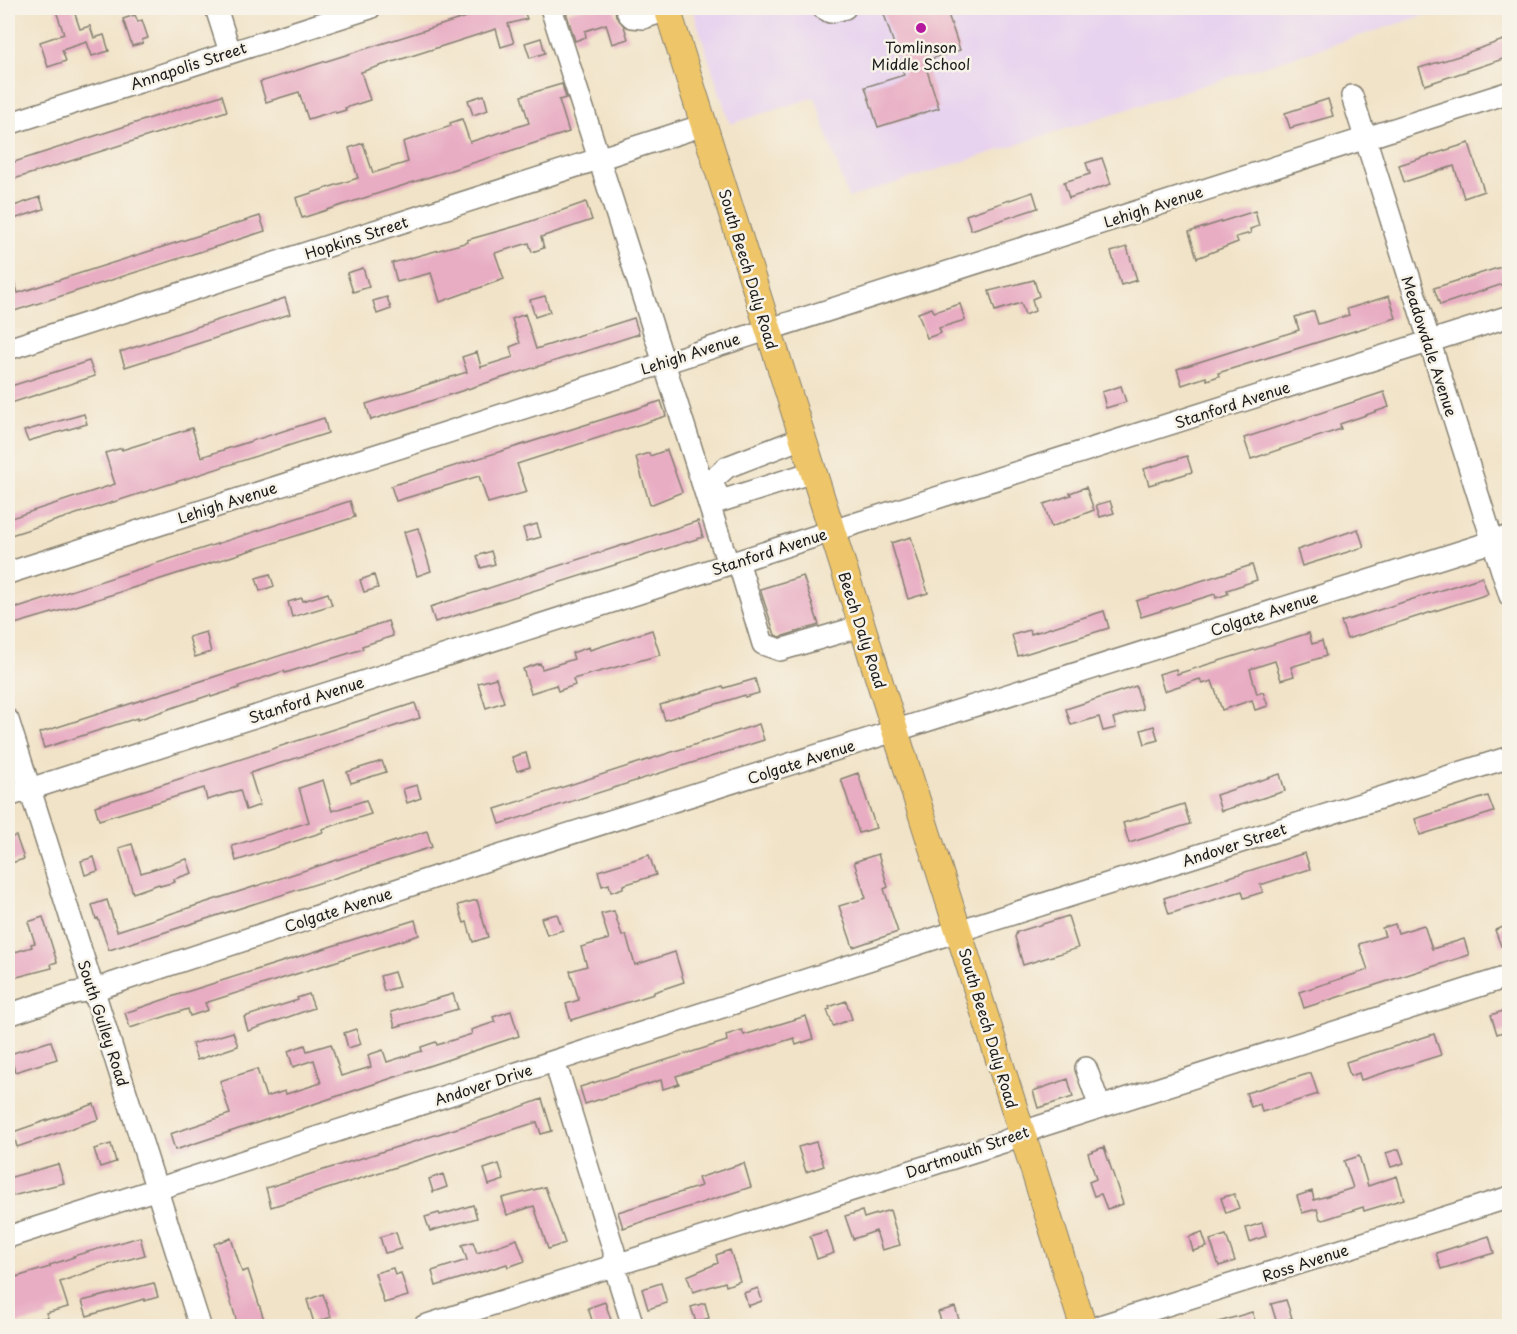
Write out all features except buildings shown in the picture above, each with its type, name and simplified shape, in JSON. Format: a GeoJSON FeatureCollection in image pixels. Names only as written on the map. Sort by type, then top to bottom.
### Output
{"type":"FeatureCollection","features":[{"type":"Feature","properties":{"kind":"main road","name":"South Beech Daly Road"},"geometry":{"type":"LineString","coordinates":[[667,9],[832,531]]}},
{"type":"Feature","properties":{"kind":"main road","name":"Beech Daly Road"},"geometry":{"type":"LineString","coordinates":[[832,531],[895,730]]}},
{"type":"Feature","properties":{"kind":"main road","name":"South Beech Daly Road"},"geometry":{"type":"LineString","coordinates":[[895,730],[1083,1326]]}},
{"type":"Feature","properties":{"kind":"street"},"geometry":{"type":"LineString","coordinates":[[216,8],[230,52]]}},
{"type":"Feature","properties":{"kind":"street","name":"Annapolis Street"},"geometry":{"type":"LineString","coordinates":[[8,124],[370,8]]}},
{"type":"Feature","properties":{"kind":"street"},"geometry":{"type":"LineString","coordinates":[[551,8],[663,362],[763,644],[780,650],[862,626]]}},
{"type":"Feature","properties":{"kind":"street"},"geometry":{"type":"LineString","coordinates":[[627,8],[632,17],[643,18],[667,9]]}},
{"type":"Feature","properties":{"kind":"street"},"geometry":{"type":"LineString","coordinates":[[823,8],[830,12],[845,8]]}},
{"type":"Feature","properties":{"kind":"street","name":"Lehigh Avenue"},"geometry":{"type":"LineString","coordinates":[[8,573],[1509,92]]}},
{"type":"Feature","properties":{"kind":"street","name":"Meadowdale Avenue"},"geometry":{"type":"LineString","coordinates":[[1352,96],[1429,342],[1501,538],[1509,596]]}},
{"type":"Feature","properties":{"kind":"street","name":"Hopkins Street"},"geometry":{"type":"LineString","coordinates":[[8,349],[704,125]]}},
{"type":"Feature","properties":{"kind":"street","name":"Stanford Avenue"},"geometry":{"type":"LineString","coordinates":[[8,796],[733,562],[1509,316]]}},
{"type":"Feature","properties":{"kind":"street"},"geometry":{"type":"LineString","coordinates":[[802,438],[727,467],[711,481],[722,501],[813,471]]}},
{"type":"Feature","properties":{"kind":"street","name":"Colgate Avenue"},"geometry":{"type":"LineString","coordinates":[[8,1015],[74,993],[93,990],[487,860],[1501,538]]}},
{"type":"Feature","properties":{"kind":"street","name":"South Gulley Road"},"geometry":{"type":"LineString","coordinates":[[8,720],[200,1326]]}},
{"type":"Feature","properties":{"kind":"street","name":"Andover Street"},"geometry":{"type":"LineString","coordinates":[[958,931],[1509,757]]}},
{"type":"Feature","properties":{"kind":"street","name":"Andover Drive"},"geometry":{"type":"LineString","coordinates":[[8,1237],[958,931]]}},
{"type":"Feature","properties":{"kind":"street","name":"Dartmouth Street"},"geometry":{"type":"LineString","coordinates":[[424,1326],[1003,1142],[1100,1107],[1509,976]]}},
{"type":"Feature","properties":{"kind":"street"},"geometry":{"type":"LineString","coordinates":[[1086,1068],[1100,1107]]}},
{"type":"Feature","properties":{"kind":"street"},"geometry":{"type":"LineString","coordinates":[[559,1075],[614,1251],[614,1265],[633,1326]]}},
{"type":"Feature","properties":{"kind":"street","name":"Ross Avenue"},"geometry":{"type":"LineString","coordinates":[[1100,1326],[1509,1197]]}},
{"type":"Feature","properties":{"kind":"shaded area"},"geometry":{"type":"Polygon","coordinates":[[[692,8],[1447,8],[848,198],[815,97],[730,124],[692,8]]]}},
{"type":"Feature","properties":{"kind":"place","name":"Tomlinson Middle School"},"geometry":{"type":"Point","coordinates":[921,28]}}]}
